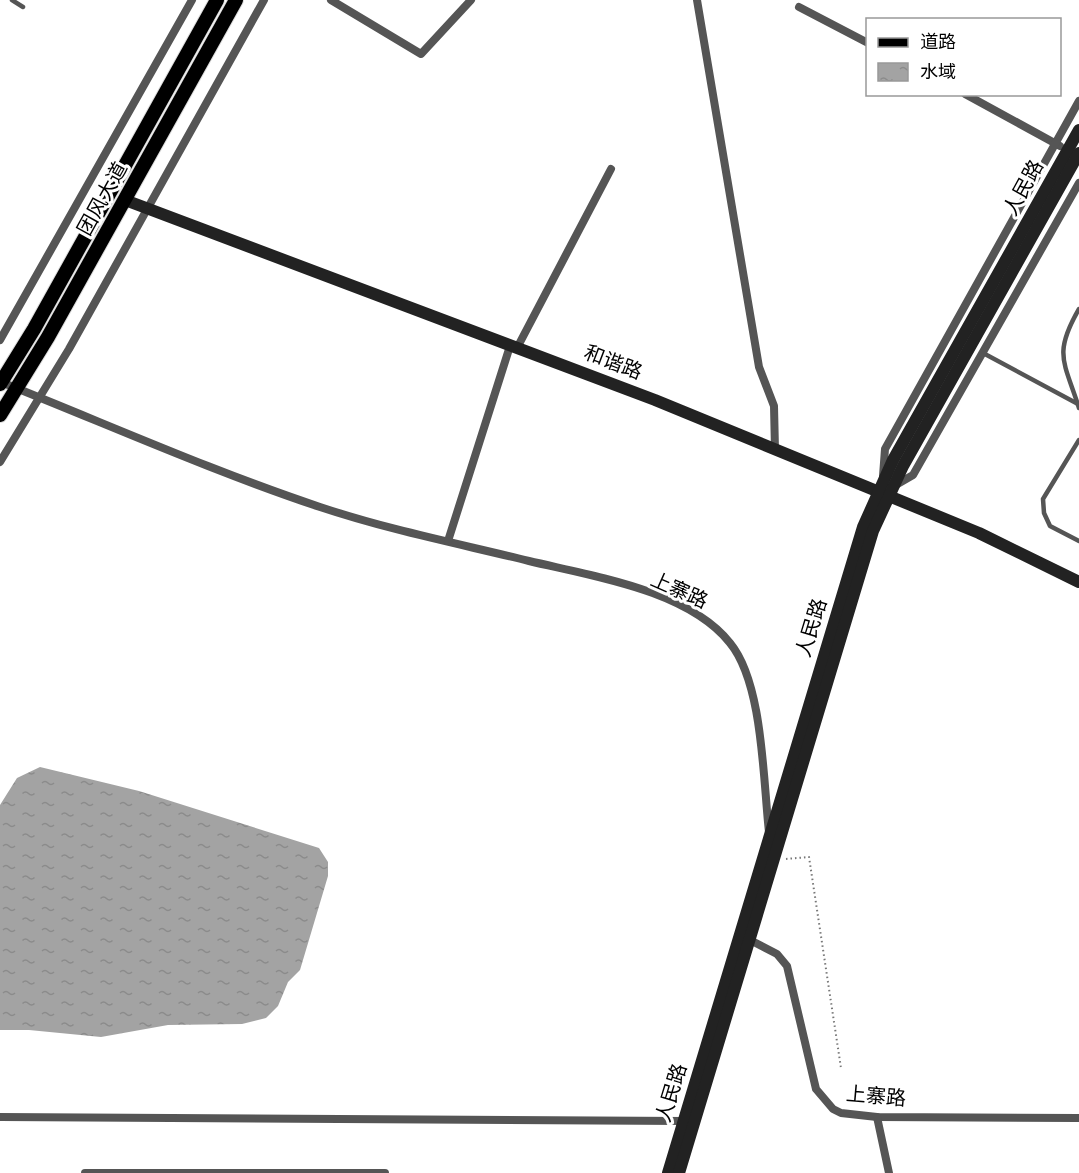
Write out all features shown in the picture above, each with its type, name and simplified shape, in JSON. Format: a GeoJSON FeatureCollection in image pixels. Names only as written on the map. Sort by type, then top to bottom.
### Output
{"type":"FeatureCollection","features":[{"type":"Feature","properties":{"kind":"main road","name":"团风大道"},"geometry":{"type":"LineString","coordinates":[[0,382],[34,329],[217,0]]}},
{"type":"Feature","properties":{"kind":"main road","name":"团风大道"},"geometry":{"type":"LineString","coordinates":[[0,415],[125,200],[236,0]]}},
{"type":"Feature","properties":{"kind":"street"},"geometry":{"type":"LineString","coordinates":[[0,340],[192,0]]}},
{"type":"Feature","properties":{"kind":"street"},"geometry":{"type":"LineString","coordinates":[[0,462],[148,208],[264,0]]}},
{"type":"Feature","properties":{"kind":"street"},"geometry":{"type":"LineString","coordinates":[[332,0],[421,54],[471,0]]}},
{"type":"Feature","properties":{"kind":"street"},"geometry":{"type":"LineString","coordinates":[[697,0],[759,367],[774,406],[775,450]]}},
{"type":"Feature","properties":{"kind":"street"},"geometry":{"type":"LineString","coordinates":[[799,7],[866,42]]}},
{"type":"Feature","properties":{"kind":"street"},"geometry":{"type":"LineString","coordinates":[[969,96],[1076,153]]}},
{"type":"Feature","properties":{"kind":"street"},"geometry":{"type":"LineString","coordinates":[[1079,102],[885,449],[886,490],[913,475],[1079,183]]}},
{"type":"Feature","properties":{"kind":"street","name":"人民路"},"geometry":{"type":"LineString","coordinates":[[668,1173],[863,527],[1076,153],[1079,130]]}},
{"type":"Feature","properties":{"kind":"street"},"geometry":{"type":"LineString","coordinates":[[448,541],[514,347],[611,169]]}},
{"type":"Feature","properties":{"kind":"street","name":"和谐路"},"geometry":{"type":"LineString","coordinates":[[125,200],[655,400],[775,450],[886,490],[1079,582]]}},
{"type":"Feature","properties":{"kind":"street","name":"上寨路"},"geometry":{"type":"LineString","coordinates":[[0,382],[318,507],[375,525],[614,582],[690,610],[722,634],[744,663],[752,686],[770,836]]}},
{"type":"Feature","properties":{"kind":"street","name":"人民路"},"geometry":{"type":"LineString","coordinates":[[680,1173],[886,490]]}},
{"type":"Feature","properties":{"kind":"street","name":"上寨路"},"geometry":{"type":"LineString","coordinates":[[750,940],[777,954],[787,966],[811,1071],[821,1098],[841,1113],[877,1117],[1079,1118]]}},
{"type":"Feature","properties":{"kind":"street"},"geometry":{"type":"LineString","coordinates":[[0,1117],[684,1121]]}},
{"type":"Feature","properties":{"kind":"street"},"geometry":{"type":"LineString","coordinates":[[877,1117],[889,1173]]}},
{"type":"Feature","properties":{"kind":"street"},"geometry":{"type":"LineString","coordinates":[[85,1173],[386,1173]]}},
{"type":"Feature","properties":{"kind":"lane"},"geometry":{"type":"LineString","coordinates":[[12,0],[23,7]]}},
{"type":"Feature","properties":{"kind":"lane"},"geometry":{"type":"LineString","coordinates":[[1078,406],[1062,352],[1066,332],[1079,309]]}},
{"type":"Feature","properties":{"kind":"lane"},"geometry":{"type":"LineString","coordinates":[[983,353],[1078,406]]}},
{"type":"Feature","properties":{"kind":"lane"},"geometry":{"type":"LineString","coordinates":[[1079,440],[1043,499],[1050,526],[1079,541]]}},
{"type":"Feature","properties":{"kind":"path"},"geometry":{"type":"LineString","coordinates":[[774,859],[809,857],[841,1068]]}},
{"type":"Feature","properties":{"kind":"water"},"geometry":{"type":"Polygon","coordinates":[[[40,767],[139,791],[319,848],[328,862],[328,876],[300,970],[288,982],[278,1006],[266,1018],[242,1024],[168,1025],[101,1037],[29,1030],[0,1030],[0,805],[17,778],[40,767]]]}}]}
